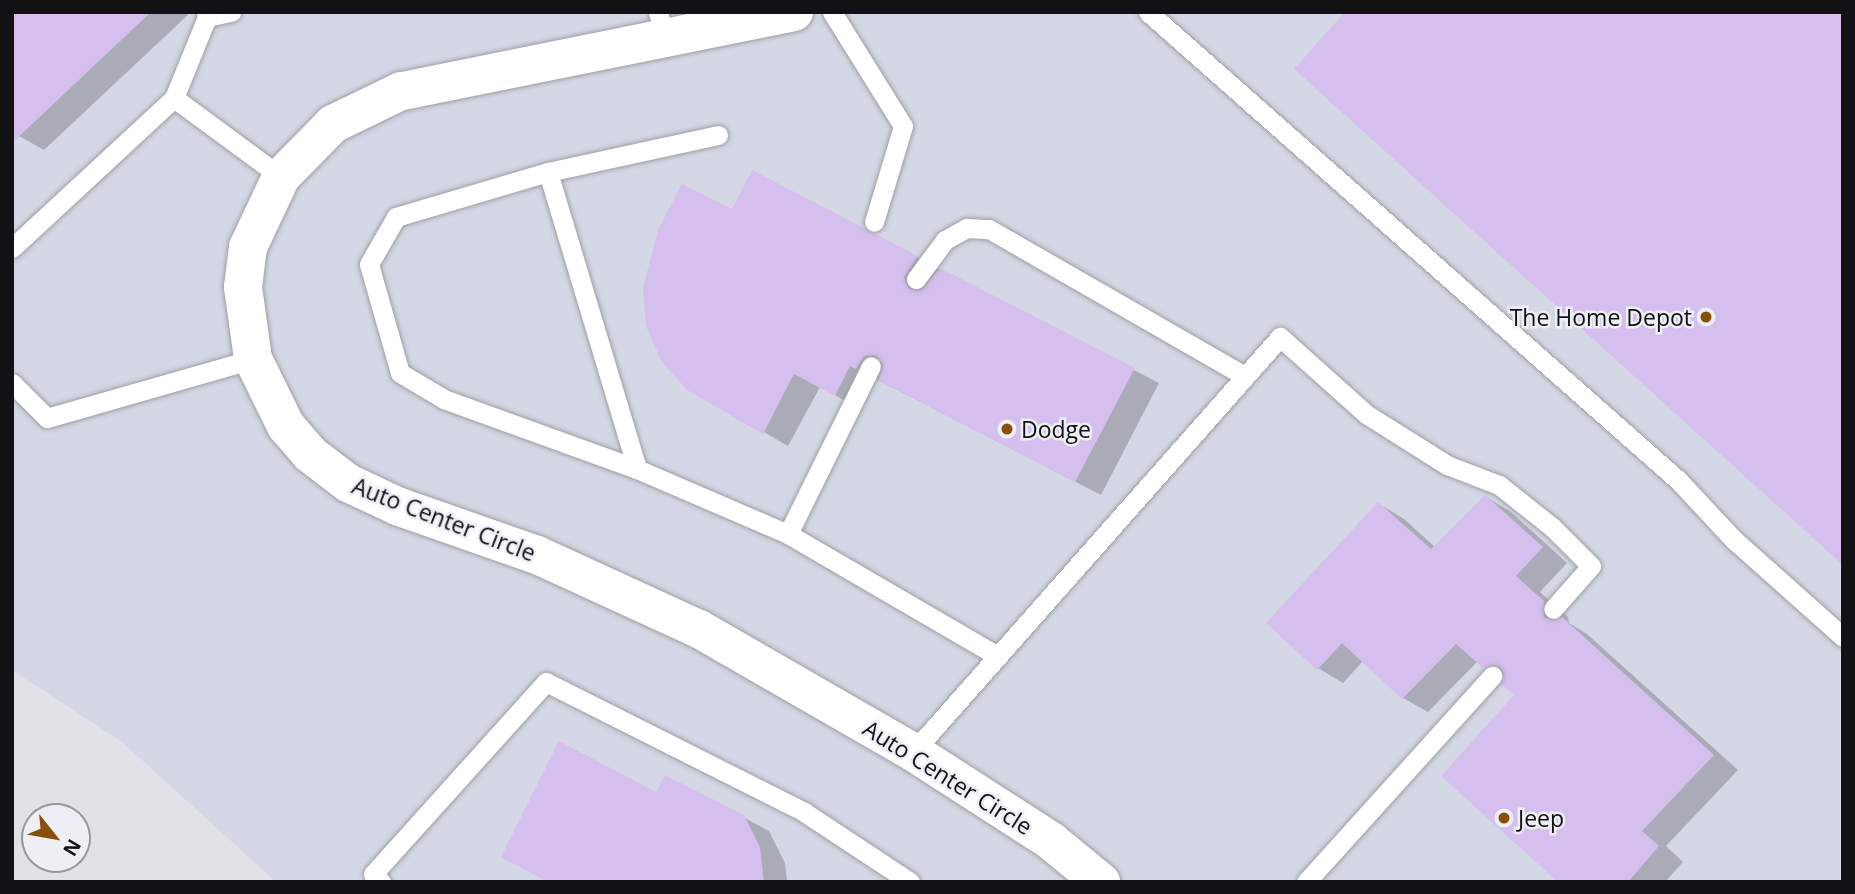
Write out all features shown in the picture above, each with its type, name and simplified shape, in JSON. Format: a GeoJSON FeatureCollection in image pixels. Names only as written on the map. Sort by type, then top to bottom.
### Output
{"type":"FeatureCollection","features":[{"type":"Feature","properties":{"kind":"street","name":"Auto Center Circle"},"geometry":{"type":"LineString","coordinates":[[794,12],[662,27],[401,91],[366,104],[333,124],[281,177],[248,247],[243,287],[253,359],[286,426],[310,454],[348,483],[397,506],[537,555],[699,629],[913,752],[1051,841],[1101,882]]}},
{"type":"Feature","properties":{"kind":"lane"},"geometry":{"type":"LineString","coordinates":[[12,248],[174,97],[206,15],[231,12]]}},
{"type":"Feature","properties":{"kind":"lane"},"geometry":{"type":"LineString","coordinates":[[832,12],[903,126],[874,222]]}},
{"type":"Feature","properties":{"kind":"lane"},"geometry":{"type":"LineString","coordinates":[[1148,12],[1679,481],[1733,539],[1843,637]]}},
{"type":"Feature","properties":{"kind":"lane"},"geometry":{"type":"LineString","coordinates":[[174,97],[281,177]]}},
{"type":"Feature","properties":{"kind":"lane"},"geometry":{"type":"LineString","coordinates":[[718,135],[548,172],[396,217],[369,264],[400,373],[444,399],[637,469],[788,534],[998,656]]}},
{"type":"Feature","properties":{"kind":"lane"},"geometry":{"type":"LineString","coordinates":[[548,172],[637,469]]}},
{"type":"Feature","properties":{"kind":"lane"},"geometry":{"type":"LineString","coordinates":[[916,279],[946,240],[967,228],[989,229],[1245,376]]}},
{"type":"Feature","properties":{"kind":"lane"},"geometry":{"type":"LineString","coordinates":[[913,752],[1279,337],[1366,414],[1447,466],[1499,485],[1591,566],[1553,609]]}},
{"type":"Feature","properties":{"kind":"lane"},"geometry":{"type":"LineString","coordinates":[[12,383],[47,418],[253,359]]}},
{"type":"Feature","properties":{"kind":"lane"},"geometry":{"type":"LineString","coordinates":[[788,534],[871,366]]}},
{"type":"Feature","properties":{"kind":"lane"},"geometry":{"type":"LineString","coordinates":[[1306,882],[1492,676]]}},
{"type":"Feature","properties":{"kind":"lane"},"geometry":{"type":"LineString","coordinates":[[381,882],[373,874],[546,681],[804,812],[910,882]]}},
{"type":"Feature","properties":{"kind":"shaded area"},"geometry":{"type":"Polygon","coordinates":[[[12,12],[1843,12],[1843,882],[276,882],[122,742],[12,670],[12,12]]]}},
{"type":"Feature","properties":{"kind":"building"},"geometry":{"type":"Polygon","coordinates":[[[12,12],[151,12],[12,143],[12,12]]]}},
{"type":"Feature","properties":{"kind":"building","name":"The Home Depot"},"geometry":{"type":"Polygon","coordinates":[[[1345,12],[1843,12],[1843,565],[1294,69],[1345,12]]]}},
{"type":"Feature","properties":{"kind":"building"},"geometry":{"type":"Polygon","coordinates":[[[752,170],[918,256],[904,277],[909,289],[921,290],[940,268],[1135,368],[1075,482],[878,380],[883,365],[876,355],[864,356],[856,369],[850,366],[835,396],[794,374],[763,434],[687,390],[662,362],[646,326],[643,288],[658,230],[682,184],[732,209],[752,170]]]}},
{"type":"Feature","properties":{"kind":"building"},"geometry":{"type":"Polygon","coordinates":[[[1485,495],[1543,547],[1516,576],[1544,601],[1544,618],[1562,617],[1714,755],[1642,831],[1659,846],[1628,882],[1558,882],[1441,776],[1514,695],[1501,684],[1504,673],[1500,667],[1483,668],[1456,644],[1402,699],[1342,643],[1317,670],[1266,623],[1378,502],[1431,549],[1485,495]]]}},
{"type":"Feature","properties":{"kind":"building"},"geometry":{"type":"Polygon","coordinates":[[[559,741],[656,792],[665,775],[744,815],[760,847],[764,882],[548,882],[501,857],[559,741]]]}},
{"type":"Feature","properties":{"kind":"place","name":"The Home Depot"},"geometry":{"type":"Point","coordinates":[1706,317]}},
{"type":"Feature","properties":{"kind":"place","name":"Dodge"},"geometry":{"type":"Point","coordinates":[1007,429]}},
{"type":"Feature","properties":{"kind":"place","name":"Jeep"},"geometry":{"type":"Point","coordinates":[1504,818]}}]}
